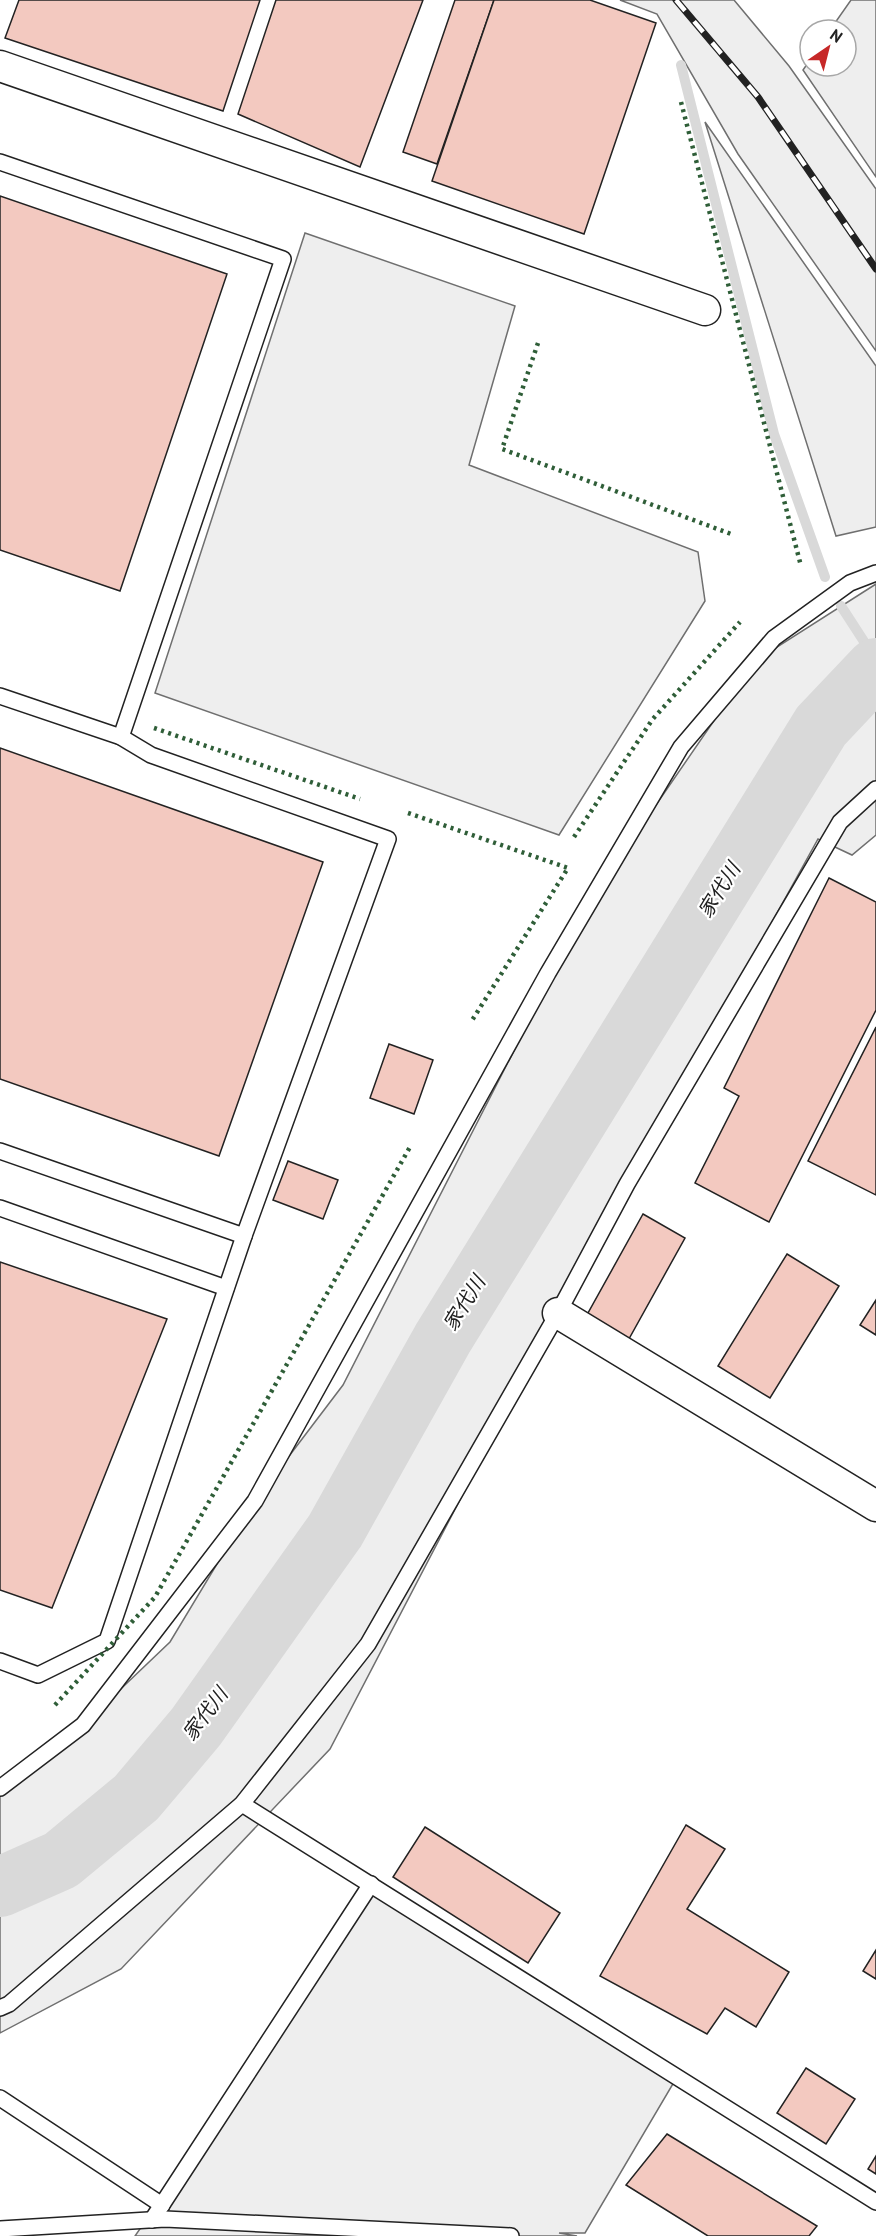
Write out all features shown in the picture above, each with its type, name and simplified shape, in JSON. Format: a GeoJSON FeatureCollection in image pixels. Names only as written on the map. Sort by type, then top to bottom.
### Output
{"type":"FeatureCollection","features":[{"type":"Feature","properties":{"kind":"street"},"geometry":{"type":"LineString","coordinates":[[0,66],[705,310]]}},
{"type":"Feature","properties":{"kind":"street"},"geometry":{"type":"LineString","coordinates":[[558,1313],[876,1506]]}},
{"type":"Feature","properties":{"kind":"lane"},"geometry":{"type":"LineString","coordinates":[[0,162],[283,259],[121,736]]}},
{"type":"Feature","properties":{"kind":"lane"},"geometry":{"type":"LineString","coordinates":[[0,1788],[83,1725],[255,1501],[542,983],[681,747],[774,638],[850,583],[876,573]]}},
{"type":"Feature","properties":{"kind":"lane"},"geometry":{"type":"LineString","coordinates":[[0,696],[121,736],[151,755],[388,839],[244,1236],[107,1641],[38,1675],[0,1662]]}},
{"type":"Feature","properties":{"kind":"lane"},"geometry":{"type":"LineString","coordinates":[[0,2008],[9,2004],[242,1804],[368,1644],[558,1313],[627,1184],[840,822],[876,789]]}},
{"type":"Feature","properties":{"kind":"lane"},"geometry":{"type":"LineString","coordinates":[[0,1151],[244,1236]]}},
{"type":"Feature","properties":{"kind":"lane"},"geometry":{"type":"LineString","coordinates":[[0,1208],[226,1288]]}},
{"type":"Feature","properties":{"kind":"lane"},"geometry":{"type":"LineString","coordinates":[[242,1804],[876,2202]]}},
{"type":"Feature","properties":{"kind":"lane"},"geometry":{"type":"LineString","coordinates":[[152,2220],[371,1884]]}},
{"type":"Feature","properties":{"kind":"lane"},"geometry":{"type":"LineString","coordinates":[[0,2098],[162,2205]]}},
{"type":"Feature","properties":{"kind":"lane"},"geometry":{"type":"LineString","coordinates":[[0,2229],[152,2220],[511,2236]]}},
{"type":"Feature","properties":{"kind":"shaded area"},"geometry":{"type":"Polygon","coordinates":[[[620,0],[734,0],[789,66],[876,189],[876,351],[738,154],[657,14],[620,0]]]}},
{"type":"Feature","properties":{"kind":"shaded area"},"geometry":{"type":"Polygon","coordinates":[[[851,0],[876,0],[876,177],[808,78],[858,78],[858,18],[838,18],[851,0]]]}},
{"type":"Feature","properties":{"kind":"shaded area"},"geometry":{"type":"Polygon","coordinates":[[[705,122],[876,366],[876,527],[836,536],[705,122]]]}},
{"type":"Feature","properties":{"kind":"shaded area"},"geometry":{"type":"Polygon","coordinates":[[[305,233],[515,306],[469,465],[698,552],[705,601],[559,835],[155,693],[305,233]]]}},
{"type":"Feature","properties":{"kind":"shaded area"},"geometry":{"type":"Polygon","coordinates":[[[876,584],[876,835],[852,855],[818,839],[585,1260],[330,1749],[121,1969],[0,2033],[0,1791],[83,1725],[170,1642],[255,1501],[343,1385],[592,898],[755,661],[876,584]]]}},
{"type":"Feature","properties":{"kind":"shaded area"},"geometry":{"type":"Polygon","coordinates":[[[374,1893],[677,2077],[585,2233],[559,2233],[577,2236],[135,2236],[374,1893]]]}},
{"type":"Feature","properties":{"kind":"building"},"geometry":{"type":"Polygon","coordinates":[[[19,0],[260,0],[223,111],[5,38],[19,0]]]}},
{"type":"Feature","properties":{"kind":"building"},"geometry":{"type":"Polygon","coordinates":[[[276,0],[423,0],[360,167],[238,114],[276,0]]]}},
{"type":"Feature","properties":{"kind":"building"},"geometry":{"type":"Polygon","coordinates":[[[455,0],[494,0],[437,164],[403,152],[455,0]]]}},
{"type":"Feature","properties":{"kind":"building"},"geometry":{"type":"Polygon","coordinates":[[[494,0],[590,0],[656,23],[584,234],[432,181],[494,0]]]}},
{"type":"Feature","properties":{"kind":"building"},"geometry":{"type":"Polygon","coordinates":[[[0,196],[227,274],[120,591],[0,550],[0,196]]]}},
{"type":"Feature","properties":{"kind":"building"},"geometry":{"type":"Polygon","coordinates":[[[0,748],[323,862],[219,1156],[0,1079],[0,748]]]}},
{"type":"Feature","properties":{"kind":"building"},"geometry":{"type":"Polygon","coordinates":[[[829,878],[876,902],[876,1010],[769,1222],[695,1183],[739,1096],[724,1088],[829,878]]]}},
{"type":"Feature","properties":{"kind":"building"},"geometry":{"type":"Polygon","coordinates":[[[876,1027],[876,1195],[808,1161],[876,1027]]]}},
{"type":"Feature","properties":{"kind":"building"},"geometry":{"type":"Polygon","coordinates":[[[389,1044],[433,1060],[414,1114],[370,1098],[389,1044]]]}},
{"type":"Feature","properties":{"kind":"building"},"geometry":{"type":"Polygon","coordinates":[[[288,1161],[338,1180],[323,1219],[273,1200],[288,1161]]]}},
{"type":"Feature","properties":{"kind":"building"},"geometry":{"type":"Polygon","coordinates":[[[643,1214],[685,1238],[625,1346],[583,1322],[643,1214]]]}},
{"type":"Feature","properties":{"kind":"building"},"geometry":{"type":"Polygon","coordinates":[[[787,1254],[839,1286],[770,1398],[718,1366],[787,1254]]]}},
{"type":"Feature","properties":{"kind":"building"},"geometry":{"type":"Polygon","coordinates":[[[0,1262],[167,1319],[52,1608],[0,1590],[0,1262]]]}},
{"type":"Feature","properties":{"kind":"building"},"geometry":{"type":"Polygon","coordinates":[[[876,1300],[876,1335],[860,1325],[876,1300]]]}},
{"type":"Feature","properties":{"kind":"building"},"geometry":{"type":"Polygon","coordinates":[[[686,1825],[725,1849],[687,1909],[789,1972],[756,2027],[725,2008],[707,2034],[600,1976],[686,1825]]]}},
{"type":"Feature","properties":{"kind":"building"},"geometry":{"type":"Polygon","coordinates":[[[425,1827],[560,1913],[528,1963],[393,1877],[425,1827]]]}},
{"type":"Feature","properties":{"kind":"building"},"geometry":{"type":"Polygon","coordinates":[[[876,1950],[876,1979],[863,1971],[876,1950]]]}},
{"type":"Feature","properties":{"kind":"building"},"geometry":{"type":"Polygon","coordinates":[[[806,2068],[855,2099],[826,2144],[777,2113],[806,2068]]]}},
{"type":"Feature","properties":{"kind":"building"},"geometry":{"type":"Polygon","coordinates":[[[667,2134],[817,2226],[809,2236],[708,2236],[626,2185],[667,2134]]]}},
{"type":"Feature","properties":{"kind":"building"},"geometry":{"type":"Polygon","coordinates":[[[876,2156],[876,2174],[868,2169],[876,2156]]]}},
{"type":"Feature","properties":{"kind":"waterway"},"geometry":{"type":"LineString","coordinates":[[681,65],[774,434],[825,577]]}},
{"type":"Feature","properties":{"kind":"waterway"},"geometry":{"type":"LineString","coordinates":[[841,606],[876,660]]}},
{"type":"Feature","properties":{"kind":"waterway","name":"家代川"},"geometry":{"type":"LineString","coordinates":[[0,1887],[61,1860],[136,1798],[196,1727],[335,1531],[443,1338],[821,726],[876,668]]}},
{"type":"Feature","properties":{"kind":"railway"},"geometry":{"type":"LineString","coordinates":[[676,0],[758,97],[876,269]]}},
{"type":"Feature","properties":{"kind":"hedge"},"geometry":{"type":"LineString","coordinates":[[681,102],[801,566]]}},
{"type":"Feature","properties":{"kind":"hedge"},"geometry":{"type":"LineString","coordinates":[[538,343],[502,449],[731,534]]}},
{"type":"Feature","properties":{"kind":"hedge"},"geometry":{"type":"LineString","coordinates":[[574,837],[652,720],[740,622]]}},
{"type":"Feature","properties":{"kind":"hedge"},"geometry":{"type":"LineString","coordinates":[[154,728],[360,799]]}},
{"type":"Feature","properties":{"kind":"hedge"},"geometry":{"type":"LineString","coordinates":[[408,813],[568,868],[471,1022]]}},
{"type":"Feature","properties":{"kind":"hedge"},"geometry":{"type":"LineString","coordinates":[[55,1705],[155,1597],[410,1147]]}}]}
